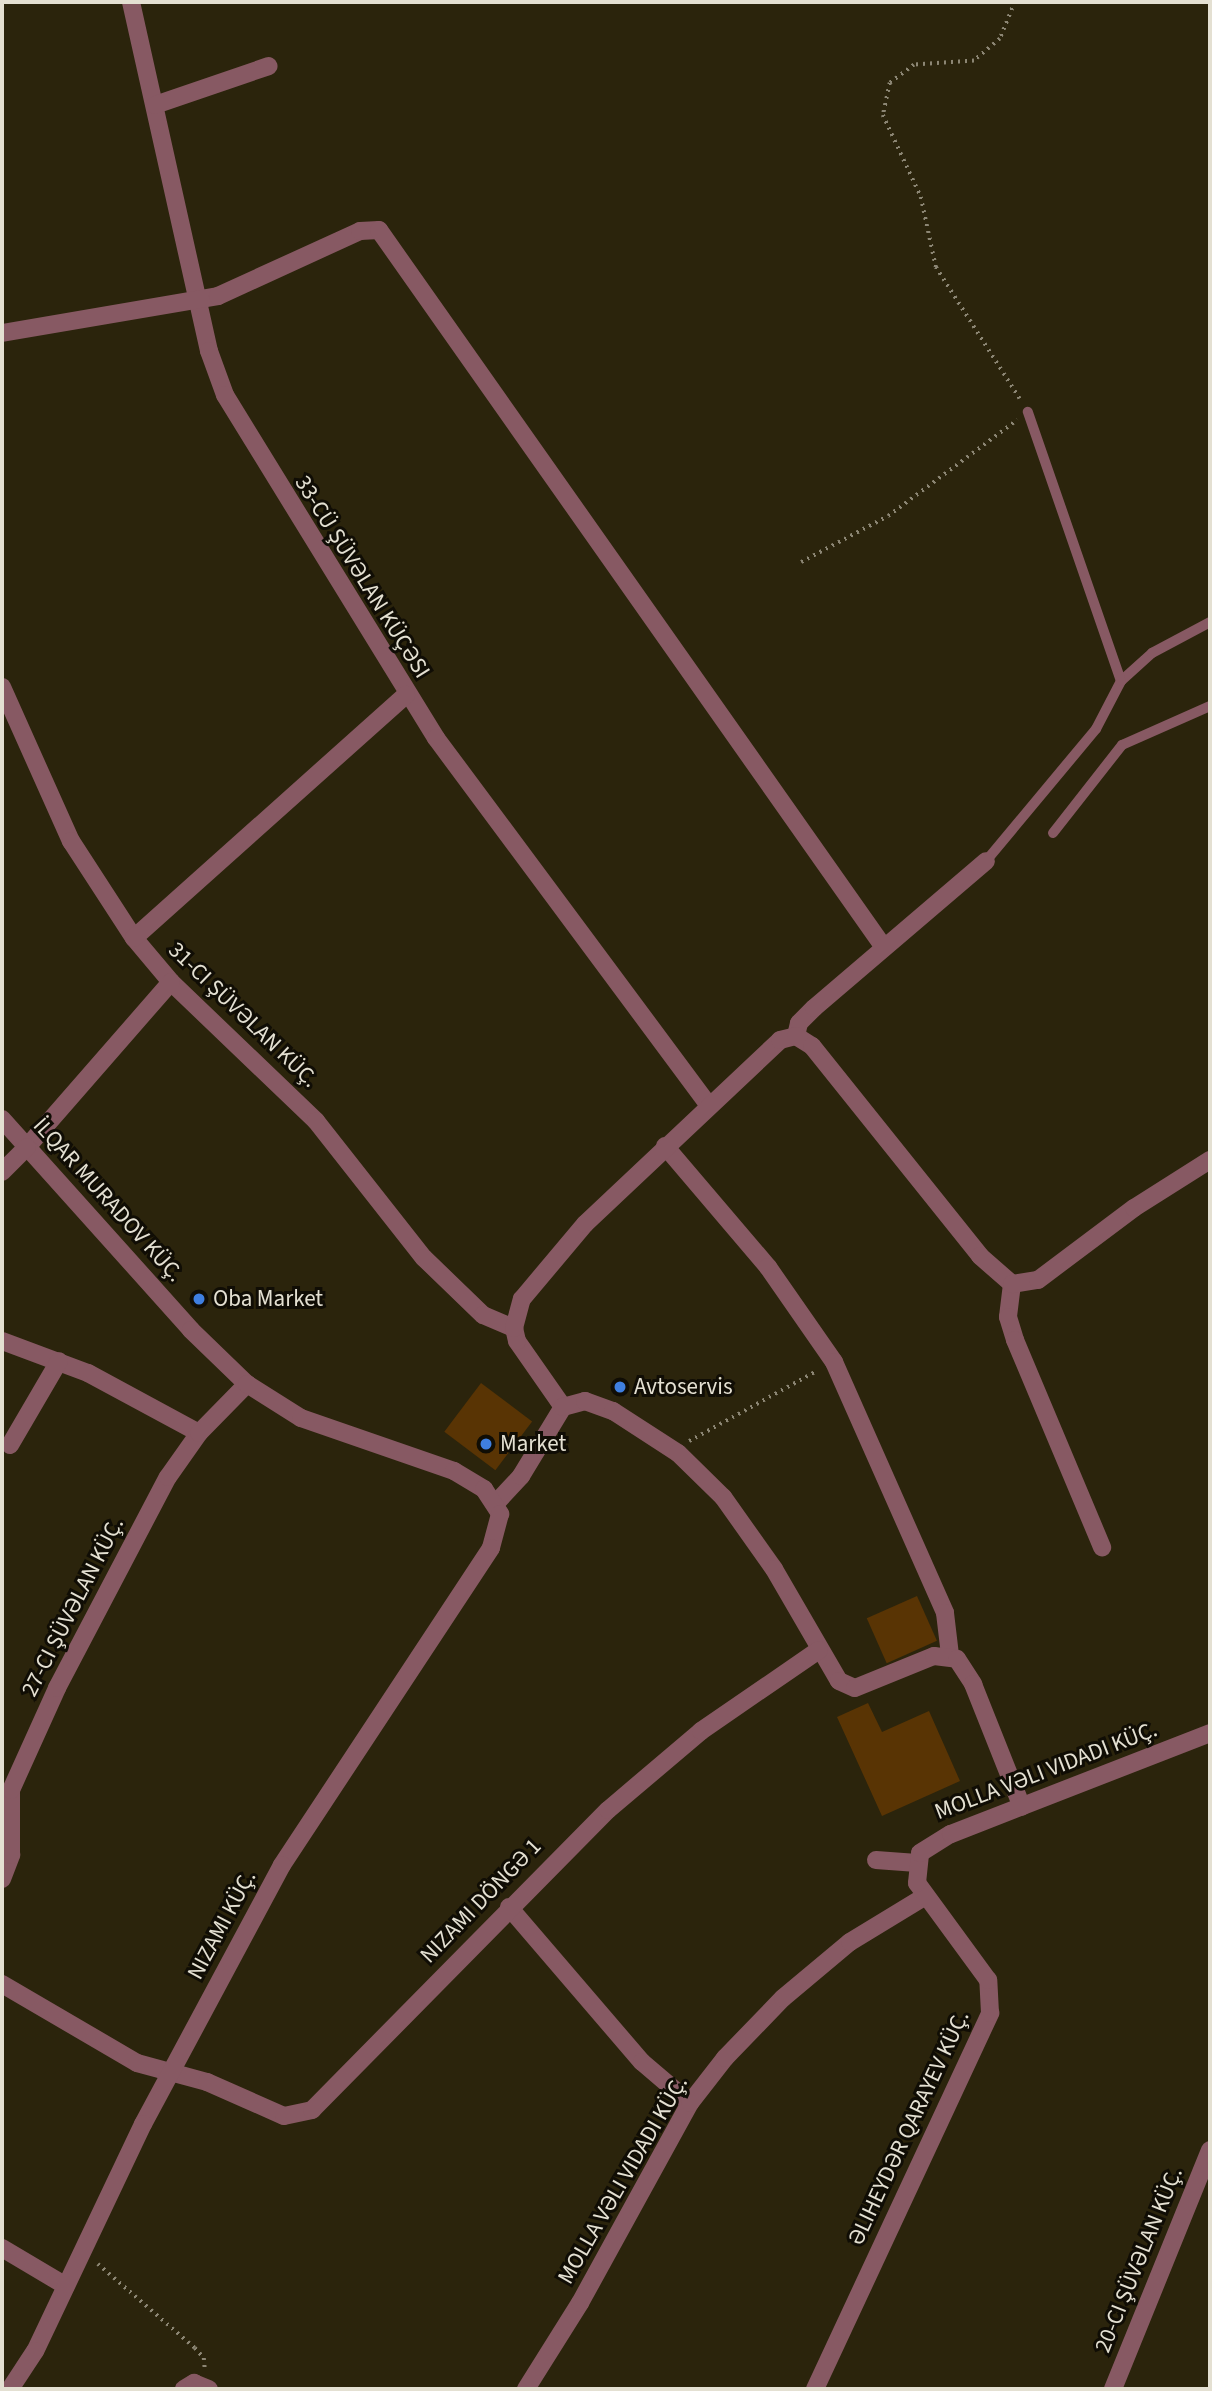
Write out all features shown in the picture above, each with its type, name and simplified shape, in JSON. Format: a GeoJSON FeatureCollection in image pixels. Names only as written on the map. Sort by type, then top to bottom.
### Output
{"type":"FeatureCollection","features":[{"type":"Feature","properties":{"kind":"street","name":"33-CÜ ŞÜVƏLAN KÜÇƏSI"},"geometry":{"type":"LineString","coordinates":[[131,2],[209,351],[225,395],[406,695],[615,984],[708,1104]]}},
{"type":"Feature","properties":{"kind":"street"},"geometry":{"type":"LineString","coordinates":[[155,105],[270,66]]}},
{"type":"Feature","properties":{"kind":"street"},"geometry":{"type":"LineString","coordinates":[[2,333],[198,300],[237,289],[360,231],[379,230],[883,946]]}},
{"type":"Feature","properties":{"kind":"street","name":"31-CI ŞÜVƏLAN KÜÇ."},"geometry":{"type":"LineString","coordinates":[[2,687],[71,841],[134,938],[171,982],[323,1129],[424,1258],[483,1315],[514,1328]]}},
{"type":"Feature","properties":{"kind":"street"},"geometry":{"type":"LineString","coordinates":[[134,938],[406,695]]}},
{"type":"Feature","properties":{"kind":"street"},"geometry":{"type":"LineString","coordinates":[[796,1036],[799,1023],[814,1008],[883,946],[986,861]]}},
{"type":"Feature","properties":{"kind":"street"},"geometry":{"type":"LineString","coordinates":[[2,1172],[171,982]]}},
{"type":"Feature","properties":{"kind":"street"},"geometry":{"type":"LineString","coordinates":[[563,1407],[521,1349],[514,1328],[533,1281],[708,1104],[771,1046],[796,1036]]}},
{"type":"Feature","properties":{"kind":"street"},"geometry":{"type":"LineString","coordinates":[[796,1036],[819,1054],[985,1263],[1012,1284],[1038,1280],[1134,1208],[1210,1160]]}},
{"type":"Feature","properties":{"kind":"street","name":"İLQAR MURADOV KÜÇ."},"geometry":{"type":"LineString","coordinates":[[2,1119],[191,1330],[247,1384],[301,1418],[454,1471],[496,1503]]}},
{"type":"Feature","properties":{"kind":"street"},"geometry":{"type":"LineString","coordinates":[[665,1146],[768,1267],[834,1362],[945,1613],[950,1655],[973,1684],[1022,1807]]}},
{"type":"Feature","properties":{"kind":"street"},"geometry":{"type":"LineString","coordinates":[[1012,1284],[1008,1317],[1015,1340],[1102,1547]]}},
{"type":"Feature","properties":{"kind":"street"},"geometry":{"type":"LineString","coordinates":[[2,1341],[59,1361],[130,1393],[199,1433]]}},
{"type":"Feature","properties":{"kind":"street"},"geometry":{"type":"LineString","coordinates":[[10,1445],[59,1361]]}},
{"type":"Feature","properties":{"kind":"street","name":"27-CI ŞÜVƏLAN KÜÇ."},"geometry":{"type":"LineString","coordinates":[[2,1879],[11,1855],[7,1838],[11,1790],[57,1688],[156,1499],[199,1433],[247,1384]]}},
{"type":"Feature","properties":{"kind":"street"},"geometry":{"type":"LineString","coordinates":[[496,1503],[521,1476],[563,1407],[585,1401],[598,1404],[678,1453],[745,1526],[839,1681],[855,1688],[934,1656],[950,1655]]}},
{"type":"Feature","properties":{"kind":"street","name":"NIZAMI KÜÇ."},"geometry":{"type":"LineString","coordinates":[[10,2389],[35,2351],[170,2073],[282,1865],[491,1548],[500,1524],[496,1503]]}},
{"type":"Feature","properties":{"kind":"street","name":"NIZAMI DÖNGƏ 1"},"geometry":{"type":"LineString","coordinates":[[170,2073],[207,2082],[284,2116],[312,2110],[592,1825],[701,1731],[819,1650]]}},
{"type":"Feature","properties":{"kind":"street","name":"MOLLA VƏLI VIDADI KÜÇ."},"geometry":{"type":"LineString","coordinates":[[917,1863],[920,1853],[936,1840],[1210,1733]]}},
{"type":"Feature","properties":{"kind":"street"},"geometry":{"type":"LineString","coordinates":[[876,1860],[917,1863],[917,1883],[924,1897]]}},
{"type":"Feature","properties":{"kind":"street","name":"MOLLA VƏLI VIDADI KÜÇ."},"geometry":{"type":"LineString","coordinates":[[526,2389],[580,2303],[690,2103],[725,2058],[783,1998],[861,1933],[924,1897]]}},
{"type":"Feature","properties":{"kind":"street","name":"ƏLIHEYDƏR QARAYEV KÜÇ."},"geometry":{"type":"LineString","coordinates":[[815,2389],[989,2013],[988,1980],[924,1897]]}},
{"type":"Feature","properties":{"kind":"street"},"geometry":{"type":"LineString","coordinates":[[509,1907],[642,2062],[690,2103]]}},
{"type":"Feature","properties":{"kind":"street"},"geometry":{"type":"LineString","coordinates":[[2,1984],[137,2063],[170,2073]]}},
{"type":"Feature","properties":{"kind":"street","name":"20-CI ŞÜVƏLAN KÜÇ."},"geometry":{"type":"LineString","coordinates":[[1113,2389],[1210,2150]]}},
{"type":"Feature","properties":{"kind":"street"},"geometry":{"type":"LineString","coordinates":[[2,2249],[66,2286]]}},
{"type":"Feature","properties":{"kind":"lane"},"geometry":{"type":"LineString","coordinates":[[1028,412],[1121,681]]}},
{"type":"Feature","properties":{"kind":"lane"},"geometry":{"type":"LineString","coordinates":[[986,861],[1096,729],[1121,681],[1153,653],[1210,622]]}},
{"type":"Feature","properties":{"kind":"lane"},"geometry":{"type":"LineString","coordinates":[[1053,833],[1122,745],[1210,706]]}},
{"type":"Feature","properties":{"kind":"path"},"geometry":{"type":"LineString","coordinates":[[801,562],[888,516],[1028,412],[936,267],[921,197],[883,115],[890,83],[914,65],[974,61],[1000,39],[1015,2]]}},
{"type":"Feature","properties":{"kind":"path"},"geometry":{"type":"LineString","coordinates":[[678,1453],[703,1430],[834,1362]]}},
{"type":"Feature","properties":{"kind":"path"},"geometry":{"type":"LineString","coordinates":[[82,2250],[195,2348],[206,2366],[198,2388]]}},
{"type":"Feature","properties":{"kind":"building"},"geometry":{"type":"Polygon","coordinates":[[[481,1383],[532,1422],[495,1470],[444,1432],[481,1383]]]}},
{"type":"Feature","properties":{"kind":"building"},"geometry":{"type":"Polygon","coordinates":[[[917,1596],[937,1641],[887,1663],[867,1618],[917,1596]]]}},
{"type":"Feature","properties":{"kind":"building"},"geometry":{"type":"Polygon","coordinates":[[[868,1703],[882,1732],[929,1711],[960,1781],[882,1816],[837,1717],[868,1703]]]}},
{"type":"Feature","properties":{"kind":"place","name":"Oba Market"},"geometry":{"type":"Point","coordinates":[199,1299]}},
{"type":"Feature","properties":{"kind":"place","name":"Avtoservis"},"geometry":{"type":"Point","coordinates":[620,1387]}},
{"type":"Feature","properties":{"kind":"place","name":"Market"},"geometry":{"type":"Point","coordinates":[486,1444]}}]}
